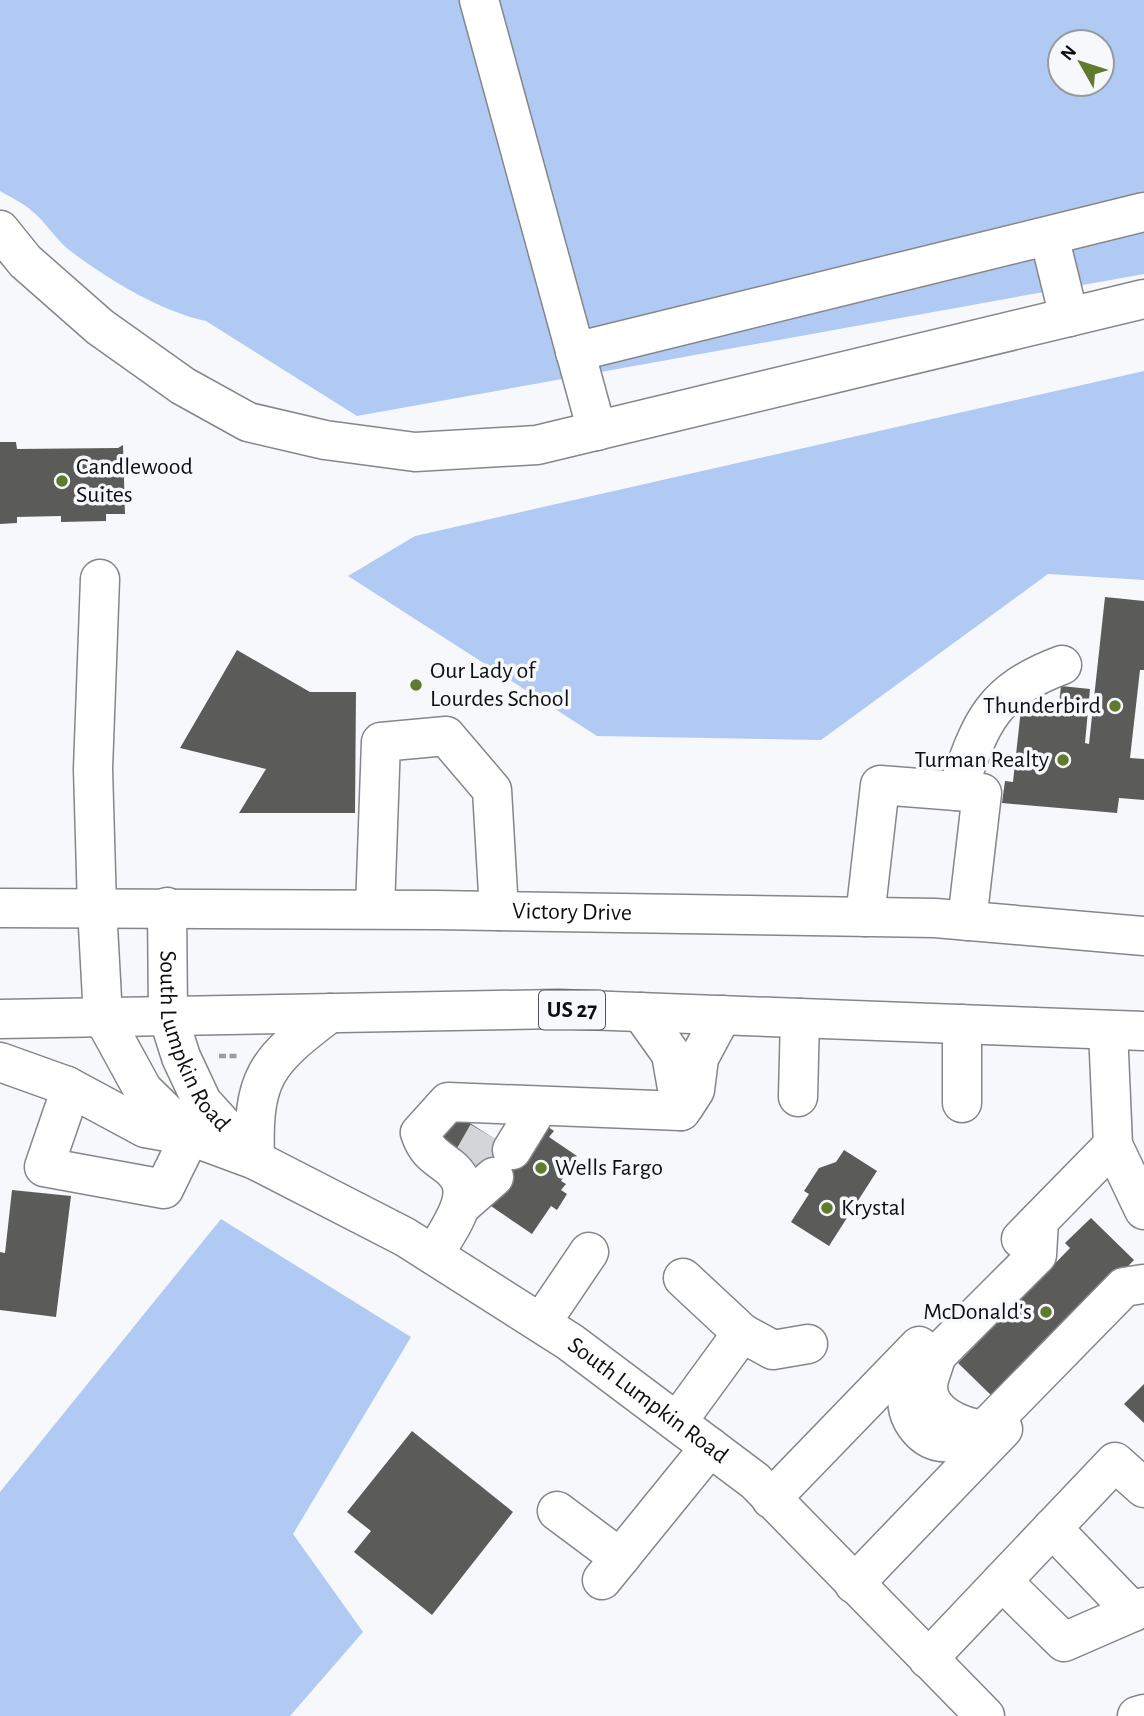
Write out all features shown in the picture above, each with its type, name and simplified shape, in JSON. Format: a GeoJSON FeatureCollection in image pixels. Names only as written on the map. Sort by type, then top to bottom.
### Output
{"type":"FeatureCollection","features":[{"type":"Feature","properties":{"kind":"main road"},"geometry":{"type":"LineString","coordinates":[[479,0],[597,431]]}},
{"type":"Feature","properties":{"kind":"main road"},"geometry":{"type":"LineString","coordinates":[[575,352],[1144,212]]}},
{"type":"Feature","properties":{"kind":"main road"},"geometry":{"type":"LineString","coordinates":[[0,230],[25,261],[100,327],[183,386],[248,422],[325,440],[415,452],[537,445],[1144,299]]}},
{"type":"Feature","properties":{"kind":"main road"},"geometry":{"type":"LineString","coordinates":[[1049,236],[1069,317]]}},
{"type":"Feature","properties":{"kind":"main road","name":"South Lumpkin Road"},"geometry":{"type":"LineString","coordinates":[[100,579],[93,769],[103,1017],[143,1090],[190,1136],[255,1160],[405,1237],[541,1323],[677,1422],[755,1481],[985,1716]]}},
{"type":"Feature","properties":{"kind":"main road"},"geometry":{"type":"LineString","coordinates":[[957,791],[974,741],[991,710],[1035,675],[1062,665]]}},
{"type":"Feature","properties":{"kind":"main road"},"geometry":{"type":"LineString","coordinates":[[375,909],[381,742],[446,736],[492,790],[499,911]]}},
{"type":"Feature","properties":{"kind":"main road"},"geometry":{"type":"LineString","coordinates":[[865,917],[880,785],[982,793],[967,921]]}},
{"type":"Feature","properties":{"kind":"main road","name":"South Lumpkin Road"},"geometry":{"type":"LineString","coordinates":[[167,907],[168,1016],[181,1057],[202,1102],[255,1160]]}},
{"type":"Feature","properties":{"kind":"main road","name":"Victory Drive"},"geometry":{"type":"LineString","coordinates":[[0,908],[375,909],[865,917],[967,921],[1144,936]]}},
{"type":"Feature","properties":{"kind":"main road","name":"US 27"},"geometry":{"type":"LineString","coordinates":[[0,1019],[559,1009],[1126,1030]]}},
{"type":"Feature","properties":{"kind":"main road"},"geometry":{"type":"LineString","coordinates":[[641,1012],[671,1054],[681,1111]]}},
{"type":"Feature","properties":{"kind":"main road"},"geometry":{"type":"LineString","coordinates":[[255,1160],[253,1113],[264,1078],[284,1048],[330,1013]]}},
{"type":"Feature","properties":{"kind":"main road"},"geometry":{"type":"LineString","coordinates":[[434,1255],[486,1149],[681,1111],[695,1090],[699,1058],[722,1015]]}},
{"type":"Feature","properties":{"kind":"main road"},"geometry":{"type":"LineString","coordinates":[[798,1097],[800,1018]]}},
{"type":"Feature","properties":{"kind":"main road"},"geometry":{"type":"LineString","coordinates":[[961,1024],[962,1103]]}},
{"type":"Feature","properties":{"kind":"main road"},"geometry":{"type":"LineString","coordinates":[[1126,1030],[1112,1146],[1144,1210]]}},
{"type":"Feature","properties":{"kind":"main road"},"geometry":{"type":"LineString","coordinates":[[0,1062],[67,1086],[145,1128],[190,1136],[164,1189],[44,1167],[66,1104],[67,1086]]}},
{"type":"Feature","properties":{"kind":"main road"},"geometry":{"type":"LineString","coordinates":[[771,1499],[1112,1146]]}},
{"type":"Feature","properties":{"kind":"main road"},"geometry":{"type":"LineString","coordinates":[[1039,1221],[1037,1255],[917,1375],[908,1394],[908,1412],[919,1430],[939,1442],[958,1441],[984,1430],[1124,1287],[1144,1284]]}},
{"type":"Feature","properties":{"kind":"main road"},"geometry":{"type":"LineString","coordinates":[[541,1323],[589,1252]]}},
{"type":"Feature","properties":{"kind":"main road"},"geometry":{"type":"LineString","coordinates":[[683,1278],[742,1333],[772,1350],[808,1344]]}},
{"type":"Feature","properties":{"kind":"main road"},"geometry":{"type":"LineString","coordinates":[[854,1584],[1144,1284]]}},
{"type":"Feature","properties":{"kind":"main road"},"geometry":{"type":"LineString","coordinates":[[677,1422],[742,1333]]}},
{"type":"Feature","properties":{"kind":"main road"},"geometry":{"type":"LineString","coordinates":[[864,1405],[948,1485]]}},
{"type":"Feature","properties":{"kind":"main road"},"geometry":{"type":"LineString","coordinates":[[557,1511],[611,1569],[710,1447]]}},
{"type":"Feature","properties":{"kind":"main road"},"geometry":{"type":"LineString","coordinates":[[928,1659],[1115,1462],[1144,1488]]}},
{"type":"Feature","properties":{"kind":"main road"},"geometry":{"type":"LineString","coordinates":[[1002,1581],[1064,1642],[1139,1610],[1052,1528]]}},
{"type":"Feature","properties":{"kind":"main road"},"geometry":{"type":"LineString","coordinates":[[1137,1716],[1144,1714]]}},
{"type":"Feature","properties":{"kind":"shaded area"},"geometry":{"type":"Polygon","coordinates":[[[0,0],[1144,0],[1144,274],[357,416],[206,321],[171,310],[136,294],[103,274],[67,248],[28,208],[0,191],[0,0]]]}},
{"type":"Feature","properties":{"kind":"shaded area"},"geometry":{"type":"Polygon","coordinates":[[[1144,371],[1144,580],[1048,574],[821,740],[597,736],[348,576],[415,536],[1144,371]]]}},
{"type":"Feature","properties":{"kind":"shaded area"},"geometry":{"type":"Polygon","coordinates":[[[221,1219],[411,1337],[293,1534],[363,1632],[290,1716],[0,1716],[0,1492],[221,1219]]]}},
{"type":"Feature","properties":{"kind":"building","name":"Candlewood Suites"},"geometry":{"type":"Polygon","coordinates":[[[0,442],[16,442],[17,449],[118,448],[123,445],[125,514],[106,514],[106,521],[61,522],[61,516],[17,517],[17,523],[0,524],[0,442]]]}},
{"type":"Feature","properties":{"kind":"building"},"geometry":{"type":"Polygon","coordinates":[[[1105,597],[1144,601],[1144,670],[1140,670],[1130,758],[1144,759],[1144,800],[1119,798],[1117,813],[1002,803],[1005,781],[1013,782],[1021,709],[1058,713],[1061,686],[1090,689],[1085,743],[1089,744],[1105,597]]]}},
{"type":"Feature","properties":{"kind":"building"},"geometry":{"type":"Polygon","coordinates":[[[237,650],[310,692],[356,692],[355,813],[239,813],[266,769],[180,748],[237,650]]]}},
{"type":"Feature","properties":{"kind":"building","name":"Wells Fargo"},"geometry":{"type":"Polygon","coordinates":[[[454,1113],[517,1153],[538,1120],[554,1131],[549,1137],[577,1156],[561,1181],[566,1184],[561,1190],[567,1194],[557,1210],[551,1206],[532,1234],[485,1202],[499,1181],[446,1145],[442,1133],[454,1113]]]}},
{"type":"Feature","properties":{"kind":"building","name":"Krystal"},"geometry":{"type":"Polygon","coordinates":[[[844,1150],[877,1171],[829,1246],[791,1222],[809,1194],[804,1191],[819,1168],[836,1162],[844,1150]]]}},
{"type":"Feature","properties":{"kind":"building"},"geometry":{"type":"Polygon","coordinates":[[[12,1190],[71,1196],[56,1317],[0,1310],[0,1252],[5,1253],[12,1190]]]}},
{"type":"Feature","properties":{"kind":"building","name":"McDonald's"},"geometry":{"type":"Polygon","coordinates":[[[1091,1218],[1134,1260],[997,1401],[958,1363],[1070,1248],[1065,1243],[1091,1218]]]}},
{"type":"Feature","properties":{"kind":"building"},"geometry":{"type":"Polygon","coordinates":[[[1144,1384],[1144,1423],[1124,1404],[1144,1384]]]}},
{"type":"Feature","properties":{"kind":"building"},"geometry":{"type":"Polygon","coordinates":[[[412,1431],[513,1512],[432,1615],[354,1552],[371,1531],[347,1512],[412,1431]]]}},
{"type":"Feature","properties":{"kind":"tunnel"},"geometry":{"type":"LineString","coordinates":[[471,1162],[487,1134]]}},
{"type":"Feature","properties":{"kind":"place","name":"Candlewood Suites"},"geometry":{"type":"Point","coordinates":[62,481]}},
{"type":"Feature","properties":{"kind":"place","name":"Our Lady of Lourdes School"},"geometry":{"type":"Point","coordinates":[416,685]}},
{"type":"Feature","properties":{"kind":"place","name":"Thunderbird"},"geometry":{"type":"Point","coordinates":[1115,706]}},
{"type":"Feature","properties":{"kind":"place","name":"Turman Realty"},"geometry":{"type":"Point","coordinates":[1063,760]}},
{"type":"Feature","properties":{"kind":"place","name":"Wells Fargo"},"geometry":{"type":"Point","coordinates":[541,1168]}},
{"type":"Feature","properties":{"kind":"place","name":"Krystal"},"geometry":{"type":"Point","coordinates":[827,1208]}},
{"type":"Feature","properties":{"kind":"place","name":"McDonald's"},"geometry":{"type":"Point","coordinates":[1046,1312]}}]}
